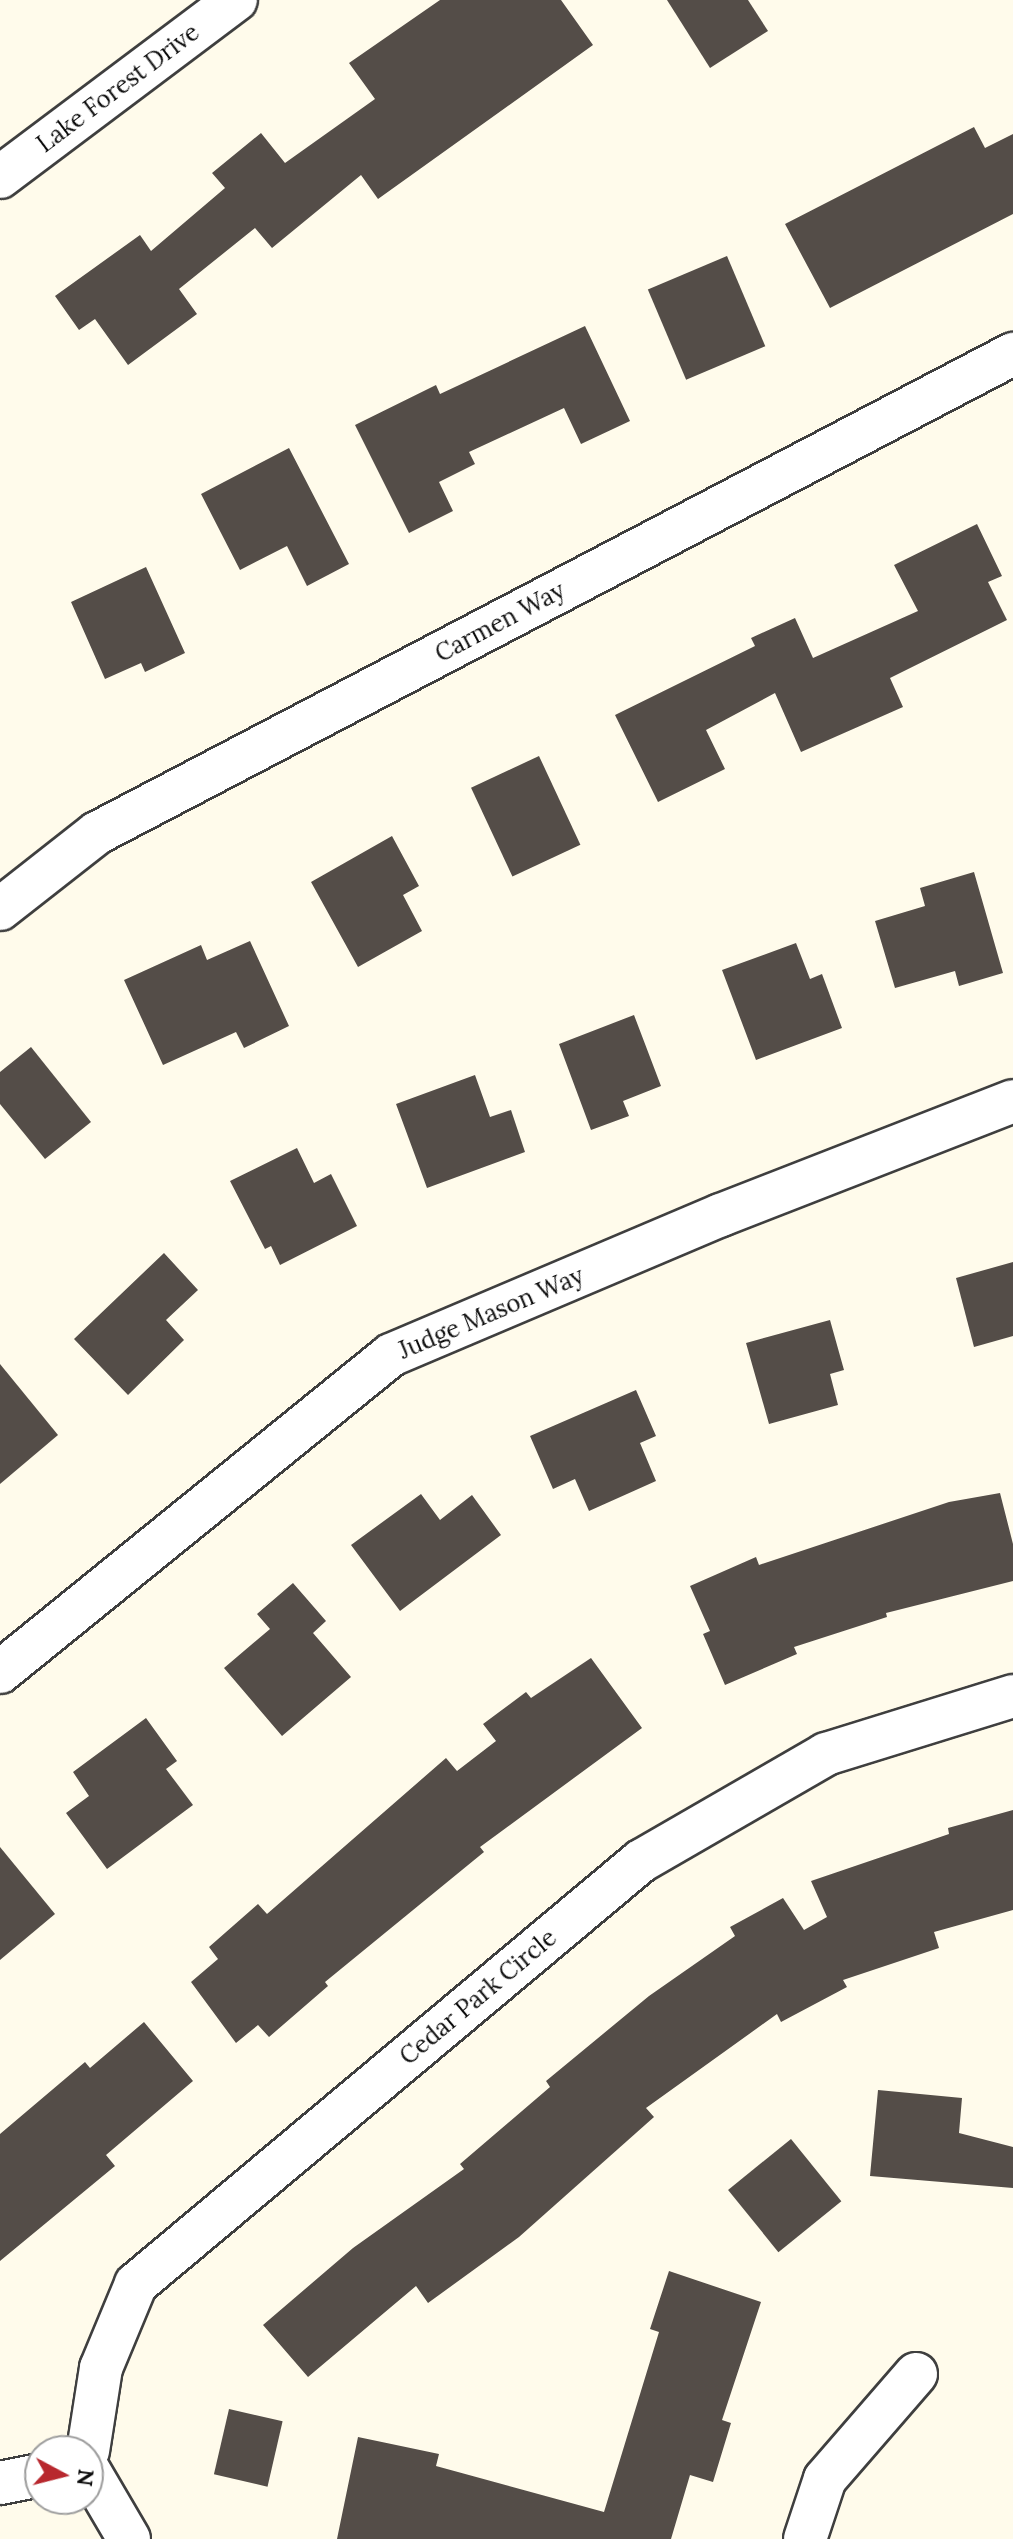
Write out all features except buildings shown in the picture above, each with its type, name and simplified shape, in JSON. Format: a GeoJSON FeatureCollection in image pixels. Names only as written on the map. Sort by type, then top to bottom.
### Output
{"type":"FeatureCollection","features":[{"type":"Feature","properties":{"kind":"street","name":"Lake Forest Drive"},"geometry":{"type":"LineString","coordinates":[[0,177],[236,0]]}},
{"type":"Feature","properties":{"kind":"street","name":"Carmen Way"},"geometry":{"type":"LineString","coordinates":[[0,909],[97,833],[1013,354]]}},
{"type":"Feature","properties":{"kind":"street","name":"Judge Mason Way"},"geometry":{"type":"LineString","coordinates":[[0,1672],[391,1355],[721,1215],[1013,1101]]}},
{"type":"Feature","properties":{"kind":"street","name":"Cedar Park Circle"},"geometry":{"type":"LineString","coordinates":[[91,2435],[101,2368],[136,2284],[641,1861],[826,1754],[1013,1696]]}},
{"type":"Feature","properties":{"kind":"street"},"geometry":{"type":"LineString","coordinates":[[805,2539],[825,2479],[916,2374]]}},
{"type":"Feature","properties":{"kind":"street"},"geometry":{"type":"LineString","coordinates":[[0,2483],[24,2478]]}},
{"type":"Feature","properties":{"kind":"street"},"geometry":{"type":"LineString","coordinates":[[104,2496],[129,2539]]}}]}
